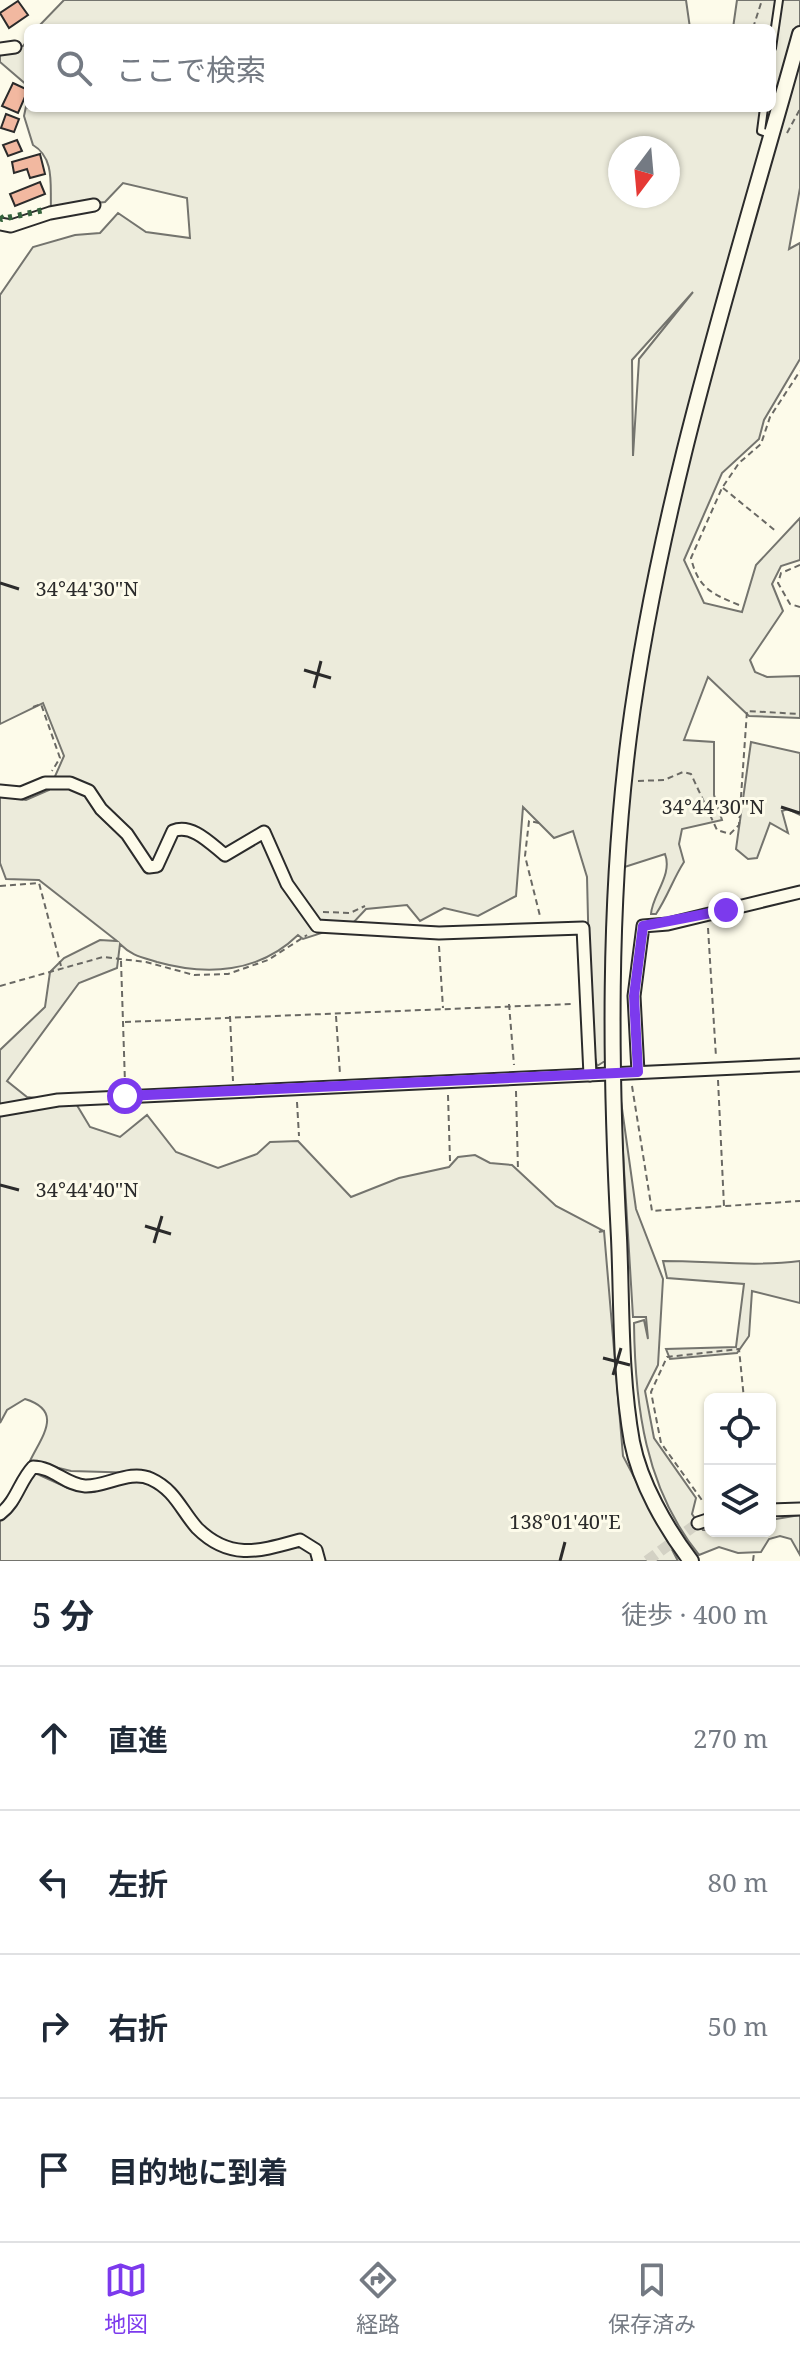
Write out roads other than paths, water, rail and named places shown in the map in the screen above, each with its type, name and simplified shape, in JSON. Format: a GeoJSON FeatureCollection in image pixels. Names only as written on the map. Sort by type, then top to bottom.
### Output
{"type":"FeatureCollection","features":[{"type":"Feature","properties":{"kind":"street"},"geometry":{"type":"LineString","coordinates":[[691,1561],[673,1537],[632,1444],[625,1367],[614,1074],[614,923],[634,702],[657,569],[800,34]]}},
{"type":"Feature","properties":{"kind":"street"},"geometry":{"type":"LineString","coordinates":[[0,49],[15,47]]}},
{"type":"Feature","properties":{"kind":"street"},"geometry":{"type":"LineString","coordinates":[[0,224],[11,226],[50,213],[94,205]]}},
{"type":"Feature","properties":{"kind":"street"},"geometry":{"type":"LineString","coordinates":[[0,791],[21,793],[45,783],[70,783],[89,791],[101,809],[127,834],[149,867],[157,866],[173,831],[179,829],[192,831],[225,855],[264,832],[287,884],[314,921],[439,933],[583,928],[590,1075]]}},
{"type":"Feature","properties":{"kind":"street"},"geometry":{"type":"LineString","coordinates":[[634,1073],[634,996],[643,926],[800,892]]}},
{"type":"Feature","properties":{"kind":"street"},"geometry":{"type":"LineString","coordinates":[[0,1110],[58,1100],[125,1096],[800,1065]]}},
{"type":"Feature","properties":{"kind":"street"},"geometry":{"type":"LineString","coordinates":[[0,1514],[15,1500],[23,1478],[33,1467],[51,1470],[80,1486],[139,1475],[149,1477],[177,1497],[196,1527],[229,1549],[254,1554],[300,1540],[316,1550],[319,1561]]}},
{"type":"Feature","properties":{"kind":"street"},"geometry":{"type":"LineString","coordinates":[[776,1510],[800,1509]]}},
{"type":"Feature","properties":{"kind":"lane"},"geometry":{"type":"LineString","coordinates":[[776,24],[779,0]]}},
{"type":"Feature","properties":{"kind":"lane"},"geometry":{"type":"LineString","coordinates":[[763,112],[761,131],[772,135]]}},
{"type":"Feature","properties":{"kind":"tunnel"},"geometry":{"type":"LineString","coordinates":[[647,1561],[698,1523]]}}]}
